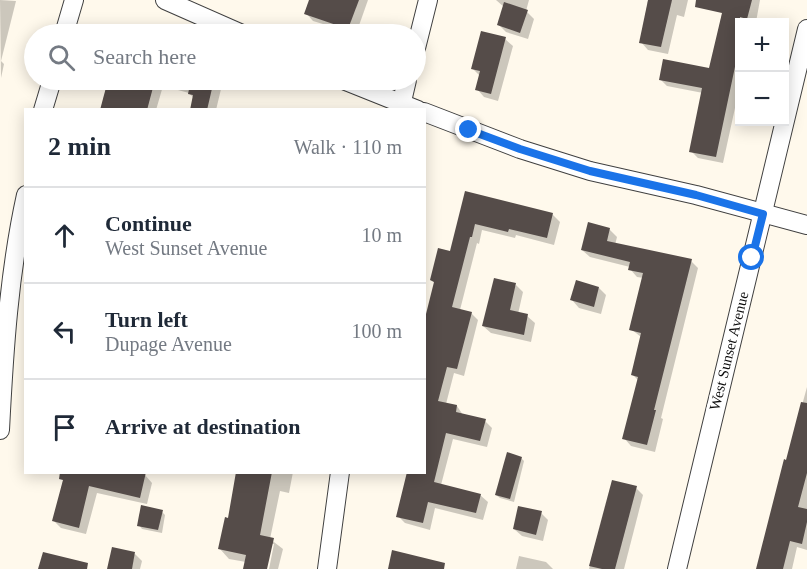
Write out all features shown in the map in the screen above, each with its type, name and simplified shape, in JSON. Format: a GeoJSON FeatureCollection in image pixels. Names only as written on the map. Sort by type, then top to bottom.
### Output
{"type":"FeatureCollection","features":[{"type":"Feature","properties":{"kind":"street"},"geometry":{"type":"LineString","coordinates":[[67,24],[74,0]]}},
{"type":"Feature","properties":{"kind":"street"},"geometry":{"type":"LineString","coordinates":[[165,0],[219,24]]}},
{"type":"Feature","properties":{"kind":"street"},"geometry":{"type":"LineString","coordinates":[[422,24],[428,0]]}},
{"type":"Feature","properties":{"kind":"street","name":"West Sunset Avenue"},"geometry":{"type":"LineString","coordinates":[[677,569],[807,29]]}},
{"type":"Feature","properties":{"kind":"street"},"geometry":{"type":"LineString","coordinates":[[44,108],[49,90]]}},
{"type":"Feature","properties":{"kind":"street"},"geometry":{"type":"LineString","coordinates":[[367,90],[407,107],[407,90]]}},
{"type":"Feature","properties":{"kind":"street"},"geometry":{"type":"LineString","coordinates":[[426,113],[520,149],[590,171],[696,195],[807,225]]}},
{"type":"Feature","properties":{"kind":"street"},"geometry":{"type":"LineString","coordinates":[[0,430],[10,302],[24,206]]}},
{"type":"Feature","properties":{"kind":"street"},"geometry":{"type":"LineString","coordinates":[[327,569],[340,474]]}},
{"type":"Feature","properties":{"kind":"building"},"geometry":{"type":"Polygon","coordinates":[[[309,0],[359,0],[350,24],[333,24],[304,14],[309,0]]]}},
{"type":"Feature","properties":{"kind":"building"},"geometry":{"type":"Polygon","coordinates":[[[648,0],[672,0],[661,47],[639,43],[648,0]]]}},
{"type":"Feature","properties":{"kind":"building"},"geometry":{"type":"Polygon","coordinates":[[[696,0],[752,0],[747,18],[735,18],[735,67],[716,157],[689,152],[702,88],[659,80],[663,59],[709,68],[722,13],[695,7],[696,0]]]}},
{"type":"Feature","properties":{"kind":"building"},"geometry":{"type":"Polygon","coordinates":[[[504,2],[528,10],[520,33],[497,25],[504,2]]]}},
{"type":"Feature","properties":{"kind":"building"},"geometry":{"type":"Polygon","coordinates":[[[481,31],[506,37],[491,94],[475,90],[480,71],[471,69],[481,31]]]}},
{"type":"Feature","properties":{"kind":"building"},"geometry":{"type":"Polygon","coordinates":[[[105,90],[152,90],[148,108],[101,108],[105,90]]]}},
{"type":"Feature","properties":{"kind":"building"},"geometry":{"type":"Polygon","coordinates":[[[189,90],[212,90],[207,108],[190,108],[193,95],[188,94],[189,90]]]}},
{"type":"Feature","properties":{"kind":"building"},"geometry":{"type":"Polygon","coordinates":[[[465,191],[553,213],[547,238],[475,224],[452,307],[472,312],[457,369],[447,367],[438,401],[457,405],[456,412],[486,419],[480,441],[446,433],[434,482],[481,494],[476,513],[428,502],[423,523],[396,517],[407,474],[426,474],[426,314],[434,282],[430,280],[438,248],[450,251],[465,191]]]}},
{"type":"Feature","properties":{"kind":"building"},"geometry":{"type":"Polygon","coordinates":[[[588,222],[610,228],[607,241],[692,259],[647,445],[622,439],[638,377],[631,375],[641,333],[629,330],[643,273],[628,270],[630,262],[581,250],[588,222]]]}},
{"type":"Feature","properties":{"kind":"building"},"geometry":{"type":"Polygon","coordinates":[[[494,278],[516,283],[510,310],[528,314],[524,335],[482,326],[494,278]]]}},
{"type":"Feature","properties":{"kind":"building"},"geometry":{"type":"Polygon","coordinates":[[[576,280],[599,287],[594,307],[570,300],[576,280]]]}},
{"type":"Feature","properties":{"kind":"building"},"geometry":{"type":"Polygon","coordinates":[[[801,402],[807,403],[807,473],[798,507],[807,509],[807,522],[802,544],[790,541],[783,569],[756,569],[784,459],[786,460],[801,402]]]}},
{"type":"Feature","properties":{"kind":"building"},"geometry":{"type":"Polygon","coordinates":[[[507,452],[522,457],[510,499],[495,495],[507,452]]]}},
{"type":"Feature","properties":{"kind":"building"},"geometry":{"type":"Polygon","coordinates":[[[60,474],[146,474],[140,498],[89,486],[79,528],[52,521],[63,480],[59,479],[60,474]]]}},
{"type":"Feature","properties":{"kind":"building"},"geometry":{"type":"Polygon","coordinates":[[[236,474],[272,474],[260,535],[274,538],[267,569],[243,569],[246,555],[218,549],[225,517],[228,518],[236,474]]]}},
{"type":"Feature","properties":{"kind":"building"},"geometry":{"type":"Polygon","coordinates":[[[612,480],[637,486],[615,569],[602,569],[589,566],[612,480]]]}},
{"type":"Feature","properties":{"kind":"building"},"geometry":{"type":"Polygon","coordinates":[[[141,505],[163,510],[158,530],[137,526],[141,505]]]}},
{"type":"Feature","properties":{"kind":"building"},"geometry":{"type":"Polygon","coordinates":[[[518,506],[542,511],[536,535],[513,529],[518,506]]]}},
{"type":"Feature","properties":{"kind":"building"},"geometry":{"type":"Polygon","coordinates":[[[112,547],[135,552],[132,569],[107,569],[112,547]]]}},
{"type":"Feature","properties":{"kind":"building"},"geometry":{"type":"Polygon","coordinates":[[[392,550],[445,563],[444,569],[388,569],[392,550]]]}},
{"type":"Feature","properties":{"kind":"building"},"geometry":{"type":"Polygon","coordinates":[[[43,552],[88,563],[87,569],[38,569],[43,552]]]}},
{"type":"Feature","properties":{"kind":"route"},"geometry":{"type":"LineString","coordinates":[[469,130],[590,171],[696,195],[763,214],[752,258]]}}]}
